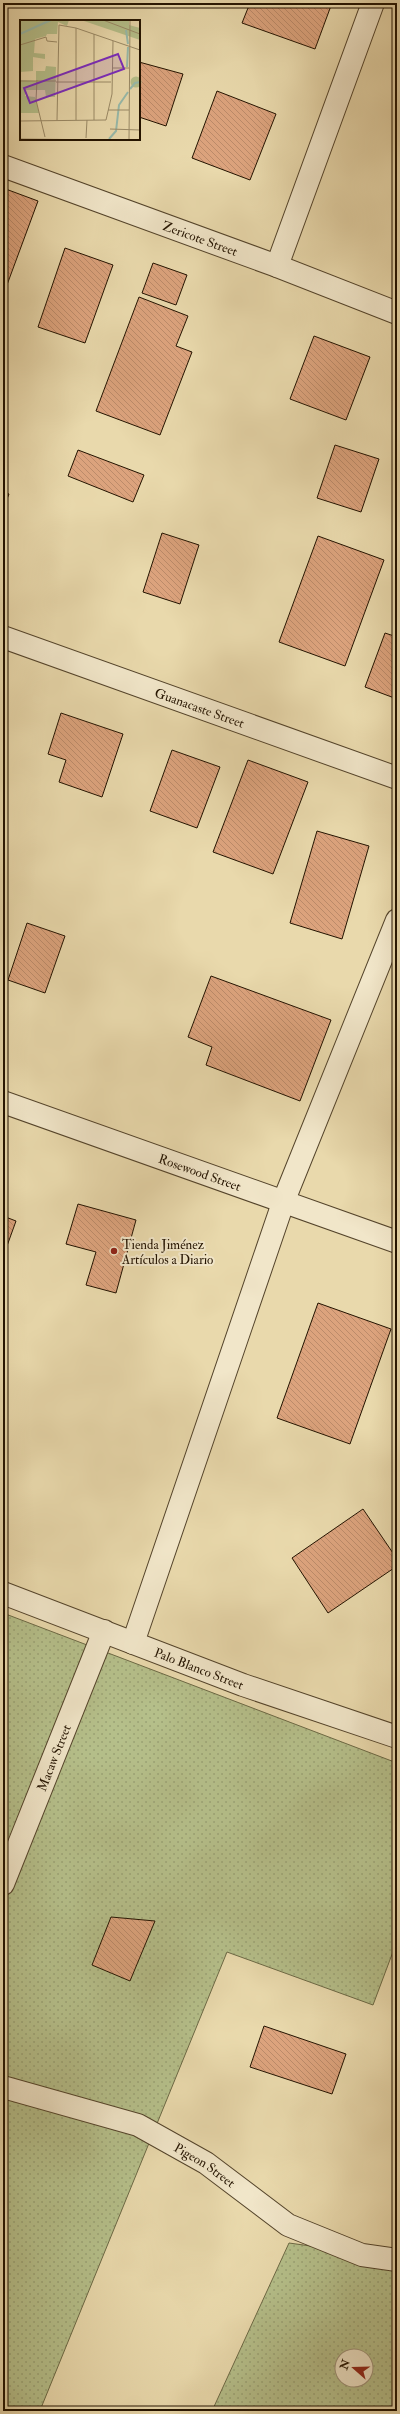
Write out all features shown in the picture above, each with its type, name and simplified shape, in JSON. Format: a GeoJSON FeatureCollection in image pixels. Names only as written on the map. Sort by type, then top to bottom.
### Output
{"type":"FeatureCollection","features":[{"type":"Feature","properties":{"kind":"street"},"geometry":{"type":"LineString","coordinates":[[277,266],[373,3]]}},
{"type":"Feature","properties":{"kind":"street","name":"Zericote Street"},"geometry":{"type":"LineString","coordinates":[[3,166],[277,266],[397,313]]}},
{"type":"Feature","properties":{"kind":"street","name":"Guanacaste Street"},"geometry":{"type":"LineString","coordinates":[[3,637],[397,778]]}},
{"type":"Feature","properties":{"kind":"street"},"geometry":{"type":"LineString","coordinates":[[133,1643],[284,1200],[397,920]]}},
{"type":"Feature","properties":{"kind":"street","name":"Rosewood Street"},"geometry":{"type":"LineString","coordinates":[[3,1102],[284,1200],[397,1242]]}},
{"type":"Feature","properties":{"kind":"street","name":"Palo Blanco Street"},"geometry":{"type":"LineString","coordinates":[[3,1593],[243,1685],[397,1737]]}},
{"type":"Feature","properties":{"kind":"street","name":"Macaw Street"},"geometry":{"type":"LineString","coordinates":[[3,1884],[104,1631]]}},
{"type":"Feature","properties":{"kind":"street","name":"Pigeon Street"},"geometry":{"type":"LineString","coordinates":[[3,2087],[138,2125],[206,2163],[288,2225],[362,2255],[397,2260]]}},
{"type":"Feature","properties":{"kind":"green space"},"geometry":{"type":"Polygon","coordinates":[[[3,1613],[397,1763],[397,1941],[373,2005],[227,1952],[41,2408],[47,2411],[3,2411],[3,1613]]]}},
{"type":"Feature","properties":{"kind":"green space"},"geometry":{"type":"Polygon","coordinates":[[[289,2243],[397,2258],[397,2411],[212,2411],[289,2243]]]}},
{"type":"Feature","properties":{"kind":"building"},"geometry":{"type":"Polygon","coordinates":[[[250,3],[332,3],[315,49],[242,23],[250,3]]]}},
{"type":"Feature","properties":{"kind":"building"},"geometry":{"type":"Polygon","coordinates":[[[140,62],[183,74],[166,126],[140,117],[140,62]]]}},
{"type":"Feature","properties":{"kind":"building"},"geometry":{"type":"Polygon","coordinates":[[[217,91],[276,114],[250,180],[192,158],[217,91]]]}},
{"type":"Feature","properties":{"kind":"building"},"geometry":{"type":"Polygon","coordinates":[[[3,188],[38,201],[4,293],[3,292],[3,188]]]}},
{"type":"Feature","properties":{"kind":"building"},"geometry":{"type":"Polygon","coordinates":[[[65,248],[113,265],[85,343],[38,327],[65,248]]]}},
{"type":"Feature","properties":{"kind":"building"},"geometry":{"type":"Polygon","coordinates":[[[153,263],[187,275],[176,305],[142,293],[153,263]]]}},
{"type":"Feature","properties":{"kind":"building"},"geometry":{"type":"Polygon","coordinates":[[[139,297],[188,316],[176,346],[192,352],[160,435],[96,411],[139,297]]]}},
{"type":"Feature","properties":{"kind":"building"},"geometry":{"type":"Polygon","coordinates":[[[314,336],[370,357],[346,420],[290,399],[314,336]]]}},
{"type":"Feature","properties":{"kind":"building"},"geometry":{"type":"Polygon","coordinates":[[[335,445],[379,459],[361,512],[317,498],[335,445]]]}},
{"type":"Feature","properties":{"kind":"building"},"geometry":{"type":"Polygon","coordinates":[[[78,450],[144,475],[133,502],[68,476],[78,450]]]}},
{"type":"Feature","properties":{"kind":"building"},"geometry":{"type":"Polygon","coordinates":[[[3,492],[9,494],[3,509],[3,492]]]}},
{"type":"Feature","properties":{"kind":"building"},"geometry":{"type":"Polygon","coordinates":[[[162,533],[199,545],[180,604],[143,592],[162,533]]]}},
{"type":"Feature","properties":{"kind":"building"},"geometry":{"type":"Polygon","coordinates":[[[318,536],[384,560],[345,666],[279,642],[318,536]]]}},
{"type":"Feature","properties":{"kind":"building"},"geometry":{"type":"Polygon","coordinates":[[[385,633],[397,637],[397,699],[365,687],[385,633]]]}},
{"type":"Feature","properties":{"kind":"building"},"geometry":{"type":"Polygon","coordinates":[[[61,713],[123,734],[102,797],[59,782],[66,760],[48,754],[61,713]]]}},
{"type":"Feature","properties":{"kind":"building"},"geometry":{"type":"Polygon","coordinates":[[[172,750],[220,767],[197,828],[150,811],[172,750]]]}},
{"type":"Feature","properties":{"kind":"building"},"geometry":{"type":"Polygon","coordinates":[[[248,760],[308,782],[273,874],[213,852],[248,760]]]}},
{"type":"Feature","properties":{"kind":"building"},"geometry":{"type":"Polygon","coordinates":[[[317,831],[369,846],[342,939],[290,923],[317,831]]]}},
{"type":"Feature","properties":{"kind":"building"},"geometry":{"type":"Polygon","coordinates":[[[27,923],[65,936],[45,993],[8,980],[27,923]]]}},
{"type":"Feature","properties":{"kind":"building"},"geometry":{"type":"Polygon","coordinates":[[[211,976],[331,1020],[300,1101],[206,1065],[212,1047],[188,1037],[211,976]]]}},
{"type":"Feature","properties":{"kind":"building"},"geometry":{"type":"Polygon","coordinates":[[[78,1204],[136,1220],[116,1293],[86,1285],[96,1252],[66,1244],[78,1204]]]}},
{"type":"Feature","properties":{"kind":"building"},"geometry":{"type":"Polygon","coordinates":[[[3,1216],[16,1221],[3,1257],[3,1216]]]}},
{"type":"Feature","properties":{"kind":"building"},"geometry":{"type":"Polygon","coordinates":[[[318,1303],[391,1329],[350,1444],[277,1418],[318,1303]]]}},
{"type":"Feature","properties":{"kind":"building"},"geometry":{"type":"Polygon","coordinates":[[[363,1509],[397,1559],[397,1566],[328,1613],[292,1558],[363,1509]]]}},
{"type":"Feature","properties":{"kind":"building"},"geometry":{"type":"Polygon","coordinates":[[[111,1917],[155,1921],[130,1981],[92,1965],[111,1917]]]}},
{"type":"Feature","properties":{"kind":"building"},"geometry":{"type":"Polygon","coordinates":[[[264,2026],[346,2054],[332,2094],[250,2067],[264,2026]]]}},
{"type":"Feature","properties":{"kind":"place","name":"Tienda Jiménez Artículos a Diario"},"geometry":{"type":"Point","coordinates":[114,1251]}}]}
